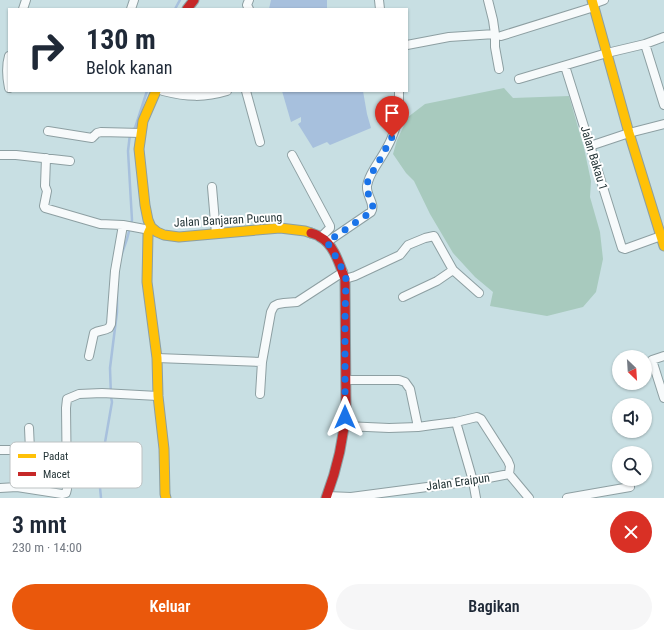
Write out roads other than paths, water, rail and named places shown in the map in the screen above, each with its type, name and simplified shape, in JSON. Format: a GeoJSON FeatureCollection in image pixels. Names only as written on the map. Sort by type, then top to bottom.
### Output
{"type":"FeatureCollection","features":[{"type":"Feature","properties":{"kind":"street"},"geometry":{"type":"LineString","coordinates":[[188,8],[194,0]]}},
{"type":"Feature","properties":{"kind":"street"},"geometry":{"type":"LineString","coordinates":[[488,0],[498,35],[495,47],[499,70]]}},
{"type":"Feature","properties":{"kind":"street"},"geometry":{"type":"LineString","coordinates":[[408,45],[449,37],[498,35],[604,0]]}},
{"type":"Feature","properties":{"kind":"street"},"geometry":{"type":"LineString","coordinates":[[593,4],[629,133],[664,246]]}},
{"type":"Feature","properties":{"kind":"street"},"geometry":{"type":"LineString","coordinates":[[519,79],[607,53],[645,44],[664,37]]}},
{"type":"Feature","properties":{"kind":"street"},"geometry":{"type":"LineString","coordinates":[[645,44],[664,105]]}},
{"type":"Feature","properties":{"kind":"street"},"geometry":{"type":"LineString","coordinates":[[8,65],[8,84]]}},
{"type":"Feature","properties":{"kind":"street","name":"Jalan Bakau 1"},"geometry":{"type":"LineString","coordinates":[[566,66],[622,248],[625,249],[661,236]]}},
{"type":"Feature","properties":{"kind":"street"},"geometry":{"type":"LineString","coordinates":[[156,92],[143,121],[139,149],[146,212],[151,229],[148,234],[147,282],[157,358],[158,396],[164,449],[166,498]]}},
{"type":"Feature","properties":{"kind":"street"},"geometry":{"type":"LineString","coordinates":[[168,92],[187,96],[214,95],[224,92]]}},
{"type":"Feature","properties":{"kind":"street"},"geometry":{"type":"LineString","coordinates":[[246,92],[260,142]]}},
{"type":"Feature","properties":{"kind":"street"},"geometry":{"type":"LineString","coordinates":[[324,239],[371,212],[373,206],[367,192],[367,185],[392,137],[399,115],[399,92]]}},
{"type":"Feature","properties":{"kind":"street"},"geometry":{"type":"LineString","coordinates":[[590,146],[629,133],[664,124]]}},
{"type":"Feature","properties":{"kind":"street"},"geometry":{"type":"LineString","coordinates":[[48,131],[91,138],[94,138],[99,132],[141,133]]}},
{"type":"Feature","properties":{"kind":"street"},"geometry":{"type":"LineString","coordinates":[[0,155],[16,155],[70,161]]}},
{"type":"Feature","properties":{"kind":"street"},"geometry":{"type":"LineString","coordinates":[[292,155],[330,225],[324,239]]}},
{"type":"Feature","properties":{"kind":"street"},"geometry":{"type":"LineString","coordinates":[[46,158],[45,186],[47,191],[44,206],[45,208],[100,224],[151,229]]}},
{"type":"Feature","properties":{"kind":"street"},"geometry":{"type":"LineString","coordinates":[[212,187],[216,234]]}},
{"type":"Feature","properties":{"kind":"street"},"geometry":{"type":"LineString","coordinates":[[89,356],[94,334],[97,331],[106,330],[111,324],[116,271],[128,226]]}},
{"type":"Feature","properties":{"kind":"street","name":"Jalan Banjaran Pucung"},"geometry":{"type":"LineString","coordinates":[[151,229],[164,235],[179,237],[280,228],[305,231],[324,239]]}},
{"type":"Feature","properties":{"kind":"street"},"geometry":{"type":"LineString","coordinates":[[260,394],[262,362],[271,312],[274,306],[278,304],[297,302],[344,275],[354,276],[400,255],[408,245],[434,236],[453,270],[479,294]]}},
{"type":"Feature","properties":{"kind":"street"},"geometry":{"type":"LineString","coordinates":[[324,239],[339,262],[344,275],[346,380],[345,426],[334,477],[327,497]]}},
{"type":"Feature","properties":{"kind":"street"},"geometry":{"type":"LineString","coordinates":[[404,297],[437,281],[453,270]]}},
{"type":"Feature","properties":{"kind":"street"},"geometry":{"type":"LineString","coordinates":[[664,356],[652,360],[664,398]]}},
{"type":"Feature","properties":{"kind":"street"},"geometry":{"type":"LineString","coordinates":[[157,358],[262,362]]}},
{"type":"Feature","properties":{"kind":"street"},"geometry":{"type":"LineString","coordinates":[[346,380],[399,380],[405,382],[410,389],[418,427]]}},
{"type":"Feature","properties":{"kind":"street"},"geometry":{"type":"LineString","coordinates":[[67,442],[67,399],[79,394],[102,393],[158,396]]}},
{"type":"Feature","properties":{"kind":"street"},"geometry":{"type":"LineString","coordinates":[[345,426],[389,428],[418,427],[456,422],[477,417],[482,419],[508,461],[510,466],[509,474],[530,498]]}},
{"type":"Feature","properties":{"kind":"street"},"geometry":{"type":"LineString","coordinates":[[456,422],[474,481],[476,498]]}},
{"type":"Feature","properties":{"kind":"street"},"geometry":{"type":"LineString","coordinates":[[29,428],[30,442]]}},
{"type":"Feature","properties":{"kind":"street","name":"Jalan Eraipun"},"geometry":{"type":"LineString","coordinates":[[327,497],[351,496],[474,481],[509,474]]}},
{"type":"Feature","properties":{"kind":"street"},"geometry":{"type":"LineString","coordinates":[[0,488],[10,487]]}},
{"type":"Feature","properties":{"kind":"street"},"geometry":{"type":"LineString","coordinates":[[567,498],[630,487]]}},
{"type":"Feature","properties":{"kind":"street"},"geometry":{"type":"LineString","coordinates":[[23,488],[62,494],[66,493],[67,488]]}},
{"type":"Feature","properties":{"kind":"water"},"geometry":{"type":"Polygon","coordinates":[[[271,0],[327,0],[327,8],[269,8],[271,0]]]}},
{"type":"Feature","properties":{"kind":"water"},"geometry":{"type":"Polygon","coordinates":[[[282,92],[363,92],[371,128],[330,145],[327,142],[313,148],[298,124],[301,122],[301,117],[291,122],[282,92]]]}},
{"type":"Feature","properties":{"kind":"waterway"},"geometry":{"type":"LineString","coordinates":[[176,8],[180,0]]}},
{"type":"Feature","properties":{"kind":"waterway"},"geometry":{"type":"LineString","coordinates":[[131,130],[135,128],[147,92]]}},
{"type":"Feature","properties":{"kind":"waterway"},"geometry":{"type":"LineString","coordinates":[[121,256],[132,220],[128,151],[130,134]]}},
{"type":"Feature","properties":{"kind":"waterway"},"geometry":{"type":"LineString","coordinates":[[105,442],[112,402],[110,368],[117,312],[117,290]]}},
{"type":"Feature","properties":{"kind":"waterway"},"geometry":{"type":"LineString","coordinates":[[100,488],[101,498]]}}]}
